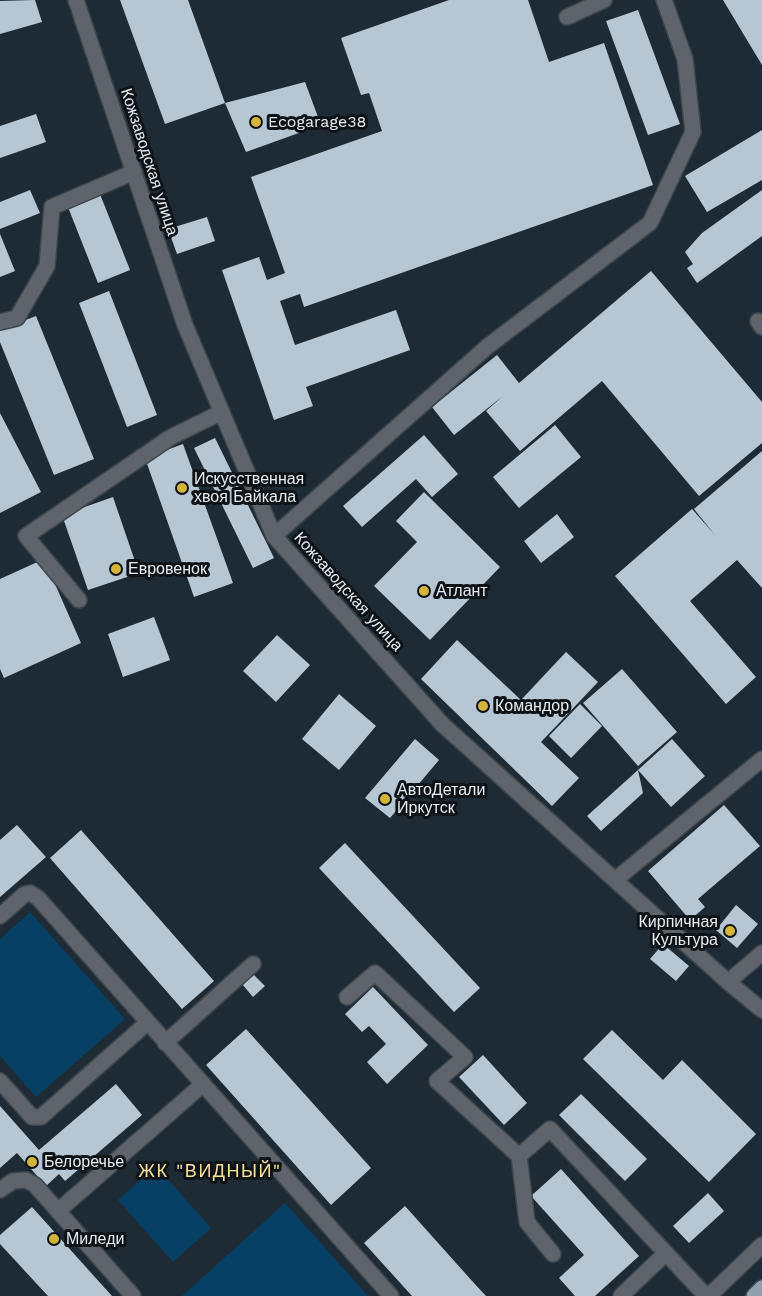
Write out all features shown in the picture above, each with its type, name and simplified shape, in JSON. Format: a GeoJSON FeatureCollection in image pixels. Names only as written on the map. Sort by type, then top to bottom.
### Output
{"type":"FeatureCollection","features":[{"type":"Feature","properties":{"kind":"main road"},"geometry":{"type":"LineString","coordinates":[[754,1296],[762,1288]]}},
{"type":"Feature","properties":{"kind":"lane","name":"Кожзаводская улица"},"geometry":{"type":"LineString","coordinates":[[76,0],[185,325],[274,536],[442,724],[762,1010]]}},
{"type":"Feature","properties":{"kind":"lane"},"geometry":{"type":"LineString","coordinates":[[567,17],[604,0]]}},
{"type":"Feature","properties":{"kind":"lane"},"geometry":{"type":"LineString","coordinates":[[274,536],[488,346],[650,223],[693,132],[685,59],[664,0]]}},
{"type":"Feature","properties":{"kind":"lane"},"geometry":{"type":"LineString","coordinates":[[0,322],[17,318],[47,266],[52,207],[134,172]]}},
{"type":"Feature","properties":{"kind":"lane"},"geometry":{"type":"LineString","coordinates":[[79,600],[26,536],[171,437],[222,412]]}},
{"type":"Feature","properties":{"kind":"lane"},"geometry":{"type":"LineString","coordinates":[[615,880],[762,759]]}},
{"type":"Feature","properties":{"kind":"lane"},"geometry":{"type":"LineString","coordinates":[[0,916],[25,894],[34,895],[391,1296]]}},
{"type":"Feature","properties":{"kind":"lane"},"geometry":{"type":"LineString","coordinates":[[728,982],[762,953]]}},
{"type":"Feature","properties":{"kind":"lane"},"geometry":{"type":"LineString","coordinates":[[165,1043],[253,964]]}},
{"type":"Feature","properties":{"kind":"lane"},"geometry":{"type":"LineString","coordinates":[[347,997],[375,973],[465,1058],[437,1081],[519,1156],[527,1222],[553,1254]]}},
{"type":"Feature","properties":{"kind":"lane"},"geometry":{"type":"LineString","coordinates":[[0,1082],[32,1117],[41,1117],[147,1023]]}},
{"type":"Feature","properties":{"kind":"lane"},"geometry":{"type":"LineString","coordinates":[[58,1210],[202,1085]]}},
{"type":"Feature","properties":{"kind":"lane"},"geometry":{"type":"LineString","coordinates":[[519,1156],[550,1129],[707,1296],[762,1245]]}},
{"type":"Feature","properties":{"kind":"lane"},"geometry":{"type":"LineString","coordinates":[[0,1191],[13,1181],[31,1182],[133,1296]]}},
{"type":"Feature","properties":{"kind":"lane"},"geometry":{"type":"LineString","coordinates":[[621,1296],[666,1252]]}},
{"type":"Feature","properties":{"kind":"shaded area"},"geometry":{"type":"Polygon","coordinates":[[[30,912],[125,1019],[36,1097],[0,1056],[0,939],[30,912]]]}},
{"type":"Feature","properties":{"kind":"shaded area"},"geometry":{"type":"Polygon","coordinates":[[[156,1166],[211,1228],[173,1262],[118,1200],[156,1166]]]}},
{"type":"Feature","properties":{"kind":"shaded area"},"geometry":{"type":"Polygon","coordinates":[[[285,1203],[368,1296],[182,1296],[285,1203]]]}},
{"type":"Feature","properties":{"kind":"building"},"geometry":{"type":"Polygon","coordinates":[[[35,0],[42,22],[0,34],[0,1],[35,0]]]}},
{"type":"Feature","properties":{"kind":"building"},"geometry":{"type":"Polygon","coordinates":[[[120,0],[188,0],[225,103],[165,124],[120,0]]]}},
{"type":"Feature","properties":{"kind":"building"},"geometry":{"type":"Polygon","coordinates":[[[449,0],[528,0],[549,62],[604,43],[653,185],[304,307],[300,294],[280,301],[295,345],[396,310],[410,350],[306,387],[313,406],[274,420],[222,270],[259,257],[267,280],[285,273],[251,177],[382,131],[369,93],[361,95],[341,38],[449,0]]]}},
{"type":"Feature","properties":{"kind":"building"},"geometry":{"type":"Polygon","coordinates":[[[723,0],[762,0],[762,65],[723,0]]]}},
{"type":"Feature","properties":{"kind":"building"},"geometry":{"type":"Polygon","coordinates":[[[638,10],[680,124],[648,135],[606,21],[638,10]]]}},
{"type":"Feature","properties":{"kind":"building"},"geometry":{"type":"Polygon","coordinates":[[[305,82],[321,125],[246,152],[225,103],[305,82]]]}},
{"type":"Feature","properties":{"kind":"building"},"geometry":{"type":"Polygon","coordinates":[[[36,114],[46,142],[0,158],[0,126],[36,114]]]}},
{"type":"Feature","properties":{"kind":"building"},"geometry":{"type":"Polygon","coordinates":[[[762,130],[762,180],[707,212],[685,176],[762,130]]]}},
{"type":"Feature","properties":{"kind":"building"},"geometry":{"type":"Polygon","coordinates":[[[96,184],[130,270],[98,283],[64,197],[96,184]]]}},
{"type":"Feature","properties":{"kind":"building"},"geometry":{"type":"Polygon","coordinates":[[[30,190],[40,213],[0,229],[0,202],[30,190]]]}},
{"type":"Feature","properties":{"kind":"building"},"geometry":{"type":"Polygon","coordinates":[[[762,190],[762,236],[697,283],[687,268],[693,264],[685,252],[702,233],[762,190]]]}},
{"type":"Feature","properties":{"kind":"building"},"geometry":{"type":"Polygon","coordinates":[[[207,217],[215,241],[177,254],[168,229],[207,217]]]}},
{"type":"Feature","properties":{"kind":"building"},"geometry":{"type":"Polygon","coordinates":[[[0,234],[15,271],[0,277],[0,234]]]}},
{"type":"Feature","properties":{"kind":"building"},"geometry":{"type":"Polygon","coordinates":[[[651,271],[762,402],[762,443],[699,496],[602,381],[520,451],[486,411],[503,396],[454,435],[432,407],[497,355],[519,383],[651,271]]]}},
{"type":"Feature","properties":{"kind":"building"},"geometry":{"type":"Polygon","coordinates":[[[109,291],[157,415],[127,427],[79,303],[109,291]]]}},
{"type":"Feature","properties":{"kind":"building"},"geometry":{"type":"Polygon","coordinates":[[[36,316],[94,459],[54,475],[0,342],[0,330],[36,316]]]}},
{"type":"Feature","properties":{"kind":"building"},"geometry":{"type":"Polygon","coordinates":[[[0,413],[41,492],[0,513],[0,413]]]}},
{"type":"Feature","properties":{"kind":"building"},"geometry":{"type":"Polygon","coordinates":[[[555,425],[581,457],[519,508],[493,477],[555,425]]]}},
{"type":"Feature","properties":{"kind":"building"},"geometry":{"type":"Polygon","coordinates":[[[424,435],[458,474],[432,497],[416,479],[362,527],[343,506],[424,435]]]}},
{"type":"Feature","properties":{"kind":"building"},"geometry":{"type":"Polygon","coordinates":[[[215,438],[274,558],[253,568],[194,448],[215,438]]]}},
{"type":"Feature","properties":{"kind":"building"},"geometry":{"type":"Polygon","coordinates":[[[183,444],[233,583],[194,597],[145,458],[183,444]]]}},
{"type":"Feature","properties":{"kind":"building"},"geometry":{"type":"Polygon","coordinates":[[[762,451],[762,588],[737,560],[690,601],[756,677],[726,704],[615,576],[692,509],[715,535],[694,509],[762,451]]]}},
{"type":"Feature","properties":{"kind":"building"},"geometry":{"type":"Polygon","coordinates":[[[424,492],[500,567],[430,640],[374,586],[417,542],[396,521],[424,492]]]}},
{"type":"Feature","properties":{"kind":"building"},"geometry":{"type":"Polygon","coordinates":[[[113,497],[139,573],[88,590],[62,515],[113,497]]]}},
{"type":"Feature","properties":{"kind":"building"},"geometry":{"type":"Polygon","coordinates":[[[557,514],[574,537],[541,563],[524,541],[557,514]]]}},
{"type":"Feature","properties":{"kind":"building"},"geometry":{"type":"Polygon","coordinates":[[[44,559],[81,643],[4,678],[0,669],[0,579],[44,559]]]}},
{"type":"Feature","properties":{"kind":"building"},"geometry":{"type":"Polygon","coordinates":[[[154,617],[170,660],[123,677],[108,634],[154,617]]]}},
{"type":"Feature","properties":{"kind":"building"},"geometry":{"type":"Polygon","coordinates":[[[277,635],[310,665],[276,702],[243,671],[277,635]]]}},
{"type":"Feature","properties":{"kind":"building"},"geometry":{"type":"Polygon","coordinates":[[[457,640],[521,700],[566,652],[598,682],[541,742],[579,778],[552,806],[421,679],[457,640]]]}},
{"type":"Feature","properties":{"kind":"building"},"geometry":{"type":"Polygon","coordinates":[[[622,669],[677,732],[638,766],[583,703],[622,669]]]}},
{"type":"Feature","properties":{"kind":"building"},"geometry":{"type":"Polygon","coordinates":[[[339,694],[376,726],[339,770],[302,739],[339,694]]]}},
{"type":"Feature","properties":{"kind":"building"},"geometry":{"type":"Polygon","coordinates":[[[580,704],[602,726],[571,758],[549,736],[580,704]]]}},
{"type":"Feature","properties":{"kind":"building"},"geometry":{"type":"Polygon","coordinates":[[[415,739],[439,760],[390,818],[365,798],[415,739]]]}},
{"type":"Feature","properties":{"kind":"building"},"geometry":{"type":"Polygon","coordinates":[[[672,739],[705,776],[671,807],[638,770],[672,739]]]}},
{"type":"Feature","properties":{"kind":"building"},"geometry":{"type":"Polygon","coordinates":[[[638,770],[643,793],[601,831],[587,816],[638,770]]]}},
{"type":"Feature","properties":{"kind":"building"},"geometry":{"type":"Polygon","coordinates":[[[724,805],[760,846],[698,899],[705,907],[690,920],[648,871],[724,805]]]}},
{"type":"Feature","properties":{"kind":"building"},"geometry":{"type":"Polygon","coordinates":[[[17,825],[46,857],[0,897],[0,840],[17,825]]]}},
{"type":"Feature","properties":{"kind":"building"},"geometry":{"type":"Polygon","coordinates":[[[81,830],[214,981],[182,1009],[50,858],[81,830]]]}},
{"type":"Feature","properties":{"kind":"building"},"geometry":{"type":"Polygon","coordinates":[[[345,843],[480,988],[454,1012],[319,868],[345,843]]]}},
{"type":"Feature","properties":{"kind":"building"},"geometry":{"type":"Polygon","coordinates":[[[736,905],[758,924],[737,948],[716,930],[736,905]]]}},
{"type":"Feature","properties":{"kind":"building"},"geometry":{"type":"Polygon","coordinates":[[[663,944],[689,966],[676,981],[650,959],[663,944]]]}},
{"type":"Feature","properties":{"kind":"building"},"geometry":{"type":"Polygon","coordinates":[[[253,974],[265,986],[253,997],[242,984],[253,974]]]}},
{"type":"Feature","properties":{"kind":"building"},"geometry":{"type":"Polygon","coordinates":[[[373,987],[428,1045],[387,1084],[367,1062],[386,1044],[369,1026],[362,1032],[345,1014],[373,987]]]}},
{"type":"Feature","properties":{"kind":"building"},"geometry":{"type":"Polygon","coordinates":[[[246,1029],[371,1168],[331,1205],[206,1065],[246,1029]]]}},
{"type":"Feature","properties":{"kind":"building"},"geometry":{"type":"Polygon","coordinates":[[[612,1030],[663,1080],[682,1060],[756,1134],[709,1182],[583,1059],[612,1030]]]}},
{"type":"Feature","properties":{"kind":"building"},"geometry":{"type":"Polygon","coordinates":[[[483,1055],[527,1103],[504,1125],[459,1077],[483,1055]]]}},
{"type":"Feature","properties":{"kind":"building"},"geometry":{"type":"Polygon","coordinates":[[[116,1084],[142,1115],[65,1181],[59,1174],[46,1186],[17,1153],[0,1168],[0,1106],[39,1150],[116,1084]]]}},
{"type":"Feature","properties":{"kind":"building"},"geometry":{"type":"Polygon","coordinates":[[[581,1094],[647,1159],[625,1181],[559,1115],[581,1094]]]}},
{"type":"Feature","properties":{"kind":"building"},"geometry":{"type":"Polygon","coordinates":[[[561,1169],[639,1256],[595,1296],[575,1296],[559,1278],[584,1255],[531,1196],[561,1169]]]}},
{"type":"Feature","properties":{"kind":"building"},"geometry":{"type":"Polygon","coordinates":[[[708,1193],[724,1211],[689,1243],[673,1226],[708,1193]]]}},
{"type":"Feature","properties":{"kind":"building"},"geometry":{"type":"Polygon","coordinates":[[[405,1206],[486,1296],[412,1296],[364,1243],[405,1206]]]}},
{"type":"Feature","properties":{"kind":"building"},"geometry":{"type":"Polygon","coordinates":[[[32,1207],[112,1296],[48,1296],[0,1244],[0,1235],[32,1207]]]}},
{"type":"Feature","properties":{"kind":"place","name":"Ecogarage38"},"geometry":{"type":"Point","coordinates":[256,122]}},
{"type":"Feature","properties":{"kind":"place","name":"Искусственная хвоя Байкала"},"geometry":{"type":"Point","coordinates":[182,488]}},
{"type":"Feature","properties":{"kind":"place","name":"Евровенок"},"geometry":{"type":"Point","coordinates":[116,569]}},
{"type":"Feature","properties":{"kind":"place","name":"Атлант"},"geometry":{"type":"Point","coordinates":[424,591]}},
{"type":"Feature","properties":{"kind":"place","name":"Командор"},"geometry":{"type":"Point","coordinates":[483,706]}},
{"type":"Feature","properties":{"kind":"place","name":"АвтоДетали Иркутск"},"geometry":{"type":"Point","coordinates":[385,799]}},
{"type":"Feature","properties":{"kind":"place","name":"Кирпичная Культура"},"geometry":{"type":"Point","coordinates":[730,931]}},
{"type":"Feature","properties":{"kind":"place","name":"Белоречье"},"geometry":{"type":"Point","coordinates":[32,1162]}},
{"type":"Feature","properties":{"kind":"place","name":"Миледи"},"geometry":{"type":"Point","coordinates":[54,1239]}},
{"type":"Feature","properties":{"kind":"district","name":"ЖК \"ВИДНЫЙ\""},"geometry":{"type":"Point","coordinates":[210,1172]}}]}
